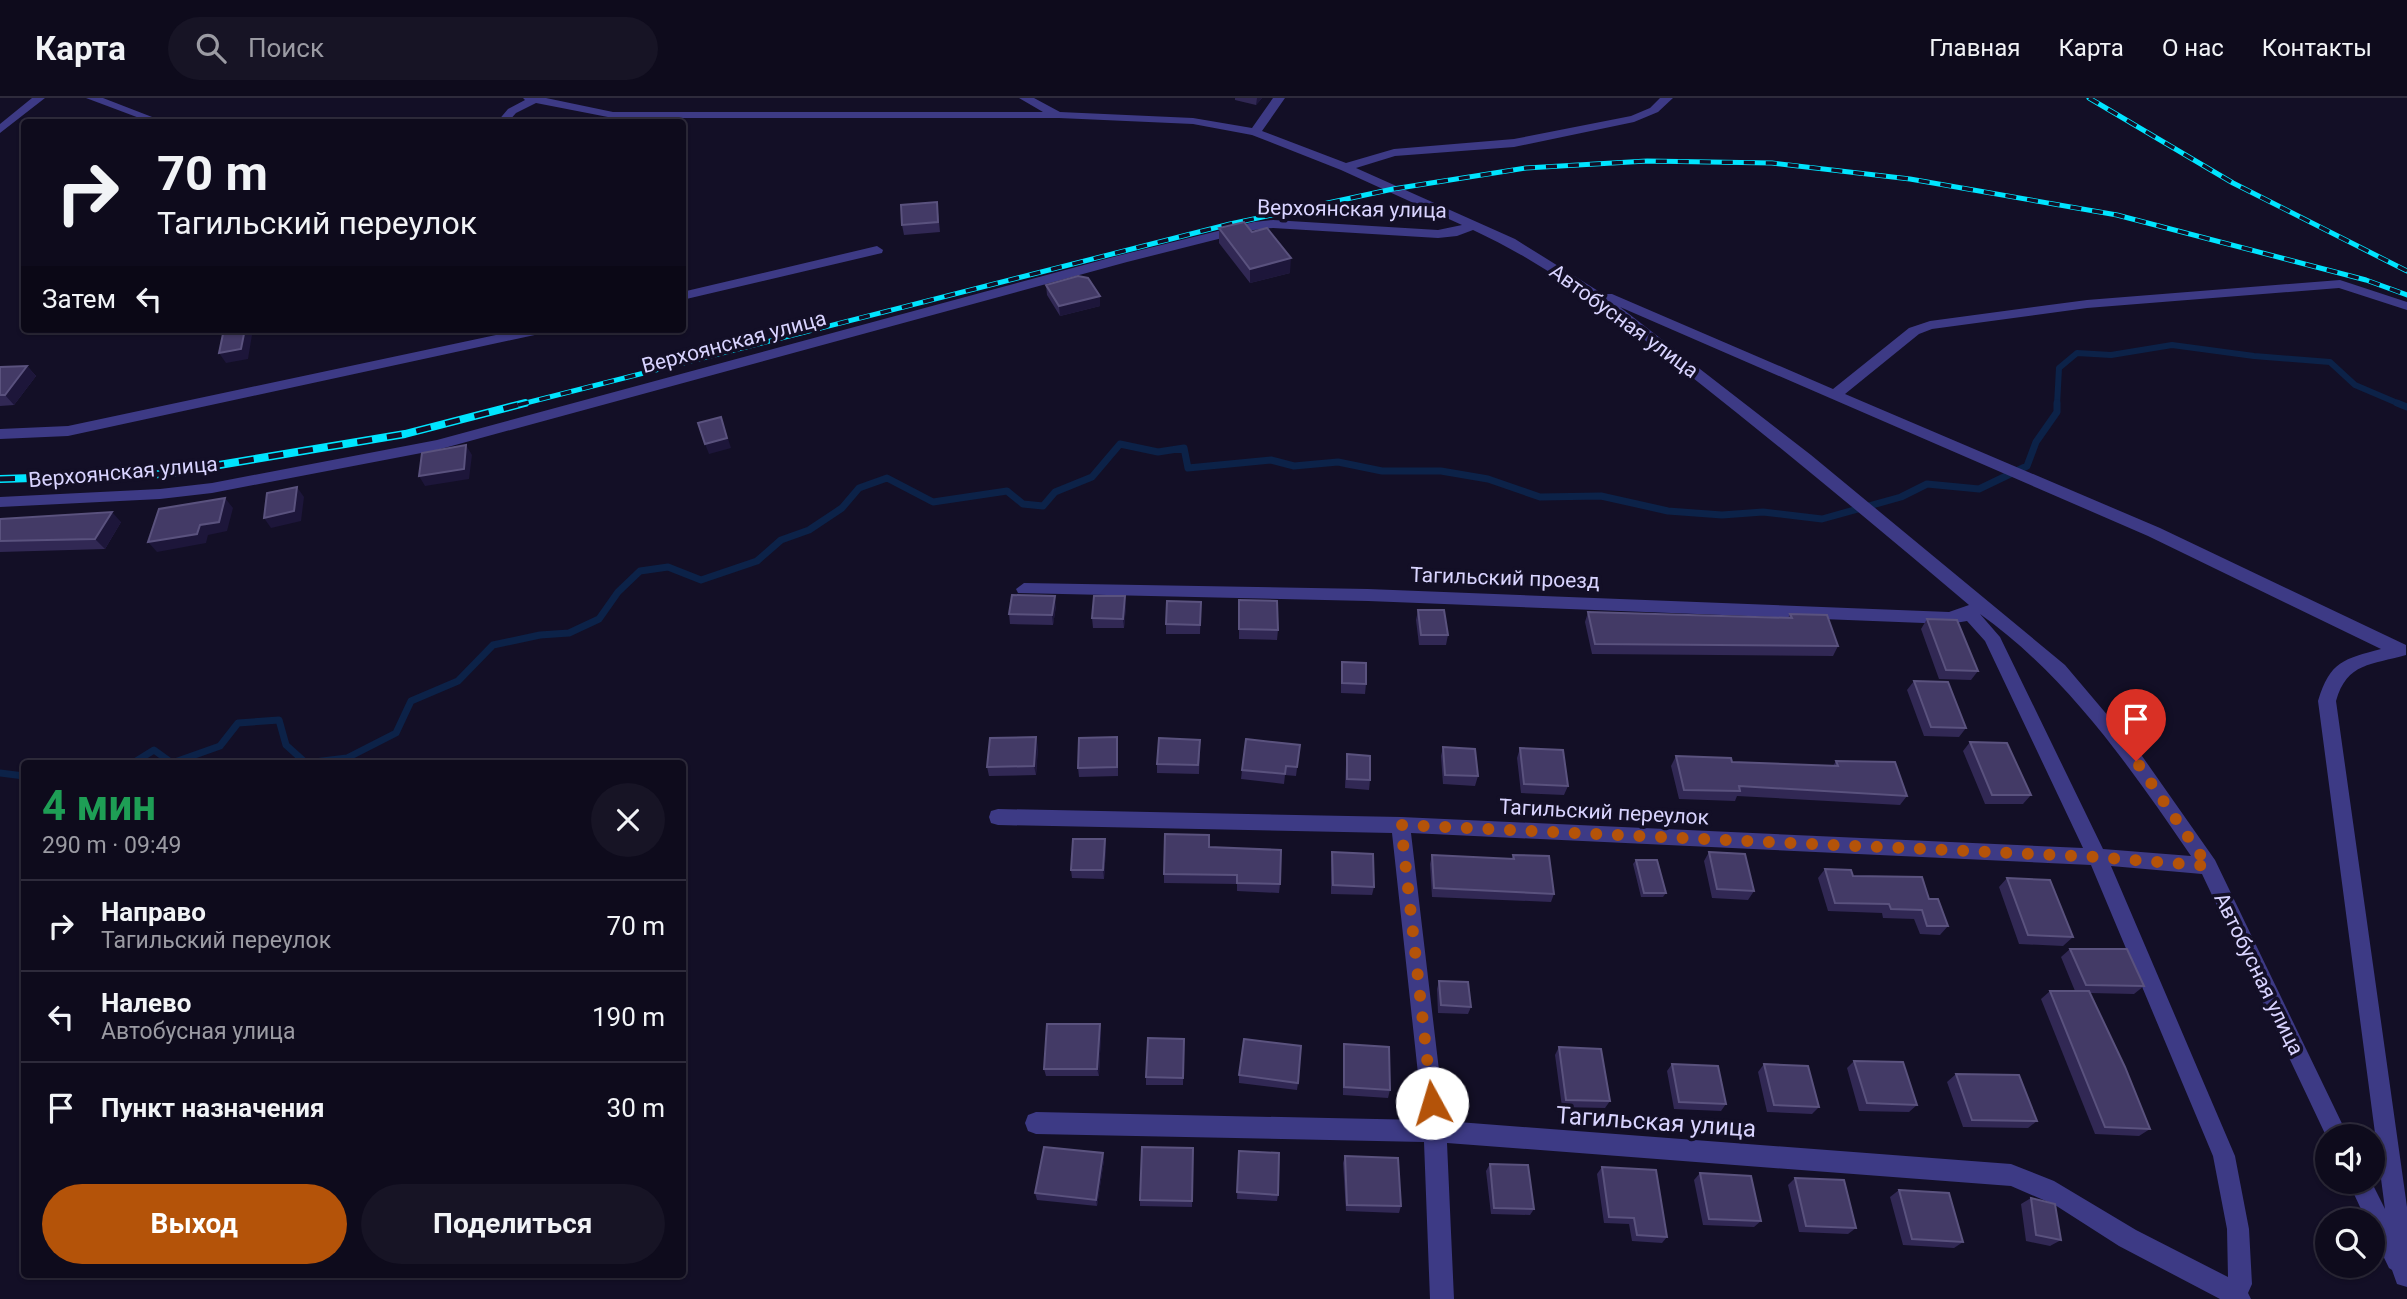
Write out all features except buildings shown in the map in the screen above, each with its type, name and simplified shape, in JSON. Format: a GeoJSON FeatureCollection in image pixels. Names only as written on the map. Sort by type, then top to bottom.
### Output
{"type":"FeatureCollection","features":[{"type":"Feature","properties":{"kind":"street"},"geometry":{"type":"LineString","coordinates":[[0,130],[39,98]]}},
{"type":"Feature","properties":{"kind":"street"},"geometry":{"type":"LineString","coordinates":[[92,98],[151,119]]}},
{"type":"Feature","properties":{"kind":"street"},"geometry":{"type":"LineString","coordinates":[[1025,98],[1059,115]]}},
{"type":"Feature","properties":{"kind":"street"},"geometry":{"type":"LineString","coordinates":[[1255,132],[1279,98]]}},
{"type":"Feature","properties":{"kind":"street"},"geometry":{"type":"LineString","coordinates":[[1345,167],[1394,153],[1514,142],[1634,119],[1654,110],[1667,98]]}},
{"type":"Feature","properties":{"kind":"street"},"geometry":{"type":"LineString","coordinates":[[505,119],[512,111],[533,99]]}},
{"type":"Feature","properties":{"kind":"street","name":"Автобусная улица"},"geometry":{"type":"LineString","coordinates":[[533,99],[613,115],[1059,115],[1193,121],[1255,132],[1345,167],[1510,242],[1585,287],[1806,459],[1917,549],[1976,609],[2059,670],[2136,761],[2208,866],[2331,1124]]}},
{"type":"Feature","properties":{"kind":"street","name":"Верхоянская улица"},"geometry":{"type":"LineString","coordinates":[[0,502],[160,494],[212,488],[437,445],[1122,259],[1254,226],[1273,224],[1438,234],[1457,232],[1475,224]]}},
{"type":"Feature","properties":{"kind":"street"},"geometry":{"type":"LineString","coordinates":[[686,295],[877,250]]}},
{"type":"Feature","properties":{"kind":"street"},"geometry":{"type":"LineString","coordinates":[[1836,394],[1914,331],[1930,325],[2087,304],[2340,284],[2407,306]]}},
{"type":"Feature","properties":{"kind":"street"},"geometry":{"type":"LineString","coordinates":[[1585,287],[2154,533],[2403,652]]}},
{"type":"Feature","properties":{"kind":"street"},"geometry":{"type":"LineString","coordinates":[[0,433],[68,431],[525,333]]}},
{"type":"Feature","properties":{"kind":"street","name":"Тагильский проезд"},"geometry":{"type":"LineString","coordinates":[[1024,589],[1368,595],[1949,618],[1976,609]]}},
{"type":"Feature","properties":{"kind":"street"},"geometry":{"type":"LineString","coordinates":[[1976,609],[1992,637],[2097,857],[2224,1156],[2238,1229],[2240,1284],[2237,1297]]}},
{"type":"Feature","properties":{"kind":"street"},"geometry":{"type":"LineString","coordinates":[[2403,652],[2349,664],[2333,680],[2327,701],[2406,1279]]}},
{"type":"Feature","properties":{"kind":"street","name":"Тагильский переулок"},"geometry":{"type":"LineString","coordinates":[[998,817],[1401,825],[2097,857],[2208,866]]}},
{"type":"Feature","properties":{"kind":"street"},"geometry":{"type":"LineString","coordinates":[[1401,825],[1435,1131],[1442,1299]]}},
{"type":"Feature","properties":{"kind":"street","name":"Тагильская улица"},"geometry":{"type":"LineString","coordinates":[[1036,1123],[1435,1131],[2011,1175],[2035,1181],[2143,1247],[2189,1267],[2237,1297]]}},
{"type":"Feature","properties":{"kind":"street"},"geometry":{"type":"LineString","coordinates":[[2365,1194],[2406,1279]]}},
{"type":"Feature","properties":{"kind":"waterway"},"geometry":{"type":"LineString","coordinates":[[2057,405],[2059,368],[2077,353],[2111,355],[2172,345],[2254,356],[2330,362],[2355,385],[2402,405]]}},
{"type":"Feature","properties":{"kind":"waterway"},"geometry":{"type":"LineString","coordinates":[[2397,403],[2402,405]]}},
{"type":"Feature","properties":{"kind":"waterway"},"geometry":{"type":"LineString","coordinates":[[331,760],[347,758],[396,733],[411,701],[458,681],[493,645],[540,635],[569,633],[599,619],[618,592],[640,571],[668,567],[701,580],[757,561],[781,540],[809,530],[842,508],[859,488],[887,478],[933,502],[1007,491],[1023,504],[1043,506],[1055,492],[1092,477],[1120,444],[1158,452],[1184,448],[1188,468],[1271,460],[1294,466],[1338,462],[1382,471],[1441,471],[1488,479],[1540,497],[1601,496],[1668,511],[1722,515],[1763,512],[1822,519],[1901,497],[1927,484],[1979,489],[2027,466],[2036,442],[2057,412],[2057,405]]}},
{"type":"Feature","properties":{"kind":"waterway"},"geometry":{"type":"LineString","coordinates":[[2402,405],[2407,407]]}},
{"type":"Feature","properties":{"kind":"waterway"},"geometry":{"type":"LineString","coordinates":[[180,760],[220,746],[238,723],[279,720],[286,745],[303,760]]}},
{"type":"Feature","properties":{"kind":"waterway"},"geometry":{"type":"LineString","coordinates":[[138,760],[154,750],[168,760]]}},
{"type":"Feature","properties":{"kind":"waterway"},"geometry":{"type":"LineString","coordinates":[[0,773],[21,776]]}},
{"type":"Feature","properties":{"kind":"railway"},"geometry":{"type":"LineString","coordinates":[[2089,98],[2233,183],[2407,271]]}},
{"type":"Feature","properties":{"kind":"railway"},"geometry":{"type":"LineString","coordinates":[[518,405],[1230,224],[1393,189],[1526,168],[1647,161],[1772,163],[1910,179],[2117,215],[2366,280],[2407,295]]}},
{"type":"Feature","properties":{"kind":"railway"},"geometry":{"type":"LineString","coordinates":[[0,479],[165,474],[405,434],[525,403]]}},
{"type":"Feature","properties":{"kind":"route"},"geometry":{"type":"LineString","coordinates":[[1432,1103],[1401,825],[2097,857],[2208,866],[2136,761]]}}]}
